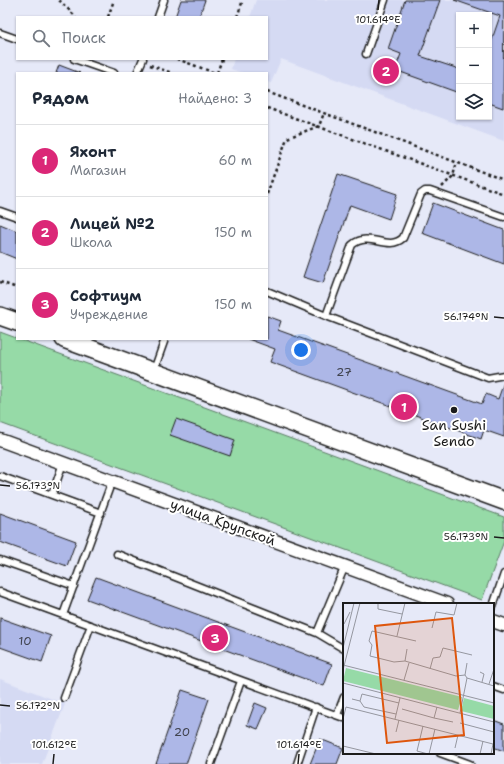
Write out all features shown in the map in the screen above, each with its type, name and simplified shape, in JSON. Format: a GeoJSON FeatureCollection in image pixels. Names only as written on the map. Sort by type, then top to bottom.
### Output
{"type":"FeatureCollection","features":[{"type":"Feature","properties":{"kind":"main road"},"geometry":{"type":"LineString","coordinates":[[0,316],[16,322]]}},
{"type":"Feature","properties":{"kind":"main road"},"geometry":{"type":"LineString","coordinates":[[67,340],[504,501]]}},
{"type":"Feature","properties":{"kind":"street","name":"улица Крупской"},"geometry":{"type":"LineString","coordinates":[[0,440],[444,603]]}},
{"type":"Feature","properties":{"kind":"street"},"geometry":{"type":"LineString","coordinates":[[494,621],[504,625]]}},
{"type":"Feature","properties":{"kind":"lane"},"geometry":{"type":"LineString","coordinates":[[158,16],[164,0]]}},
{"type":"Feature","properties":{"kind":"lane"},"geometry":{"type":"LineString","coordinates":[[366,54],[385,0]]}},
{"type":"Feature","properties":{"kind":"lane"},"geometry":{"type":"LineString","coordinates":[[0,33],[16,39]]}},
{"type":"Feature","properties":{"kind":"lane"},"geometry":{"type":"LineString","coordinates":[[77,60],[111,72]]}},
{"type":"Feature","properties":{"kind":"lane"},"geometry":{"type":"LineString","coordinates":[[137,72],[142,60]]}},
{"type":"Feature","properties":{"kind":"lane"},"geometry":{"type":"LineString","coordinates":[[326,316],[352,245],[358,240],[366,238],[391,243],[398,242],[403,238],[421,194],[425,191],[436,193],[504,217]]}},
{"type":"Feature","properties":{"kind":"lane"},"geometry":{"type":"LineString","coordinates":[[0,211],[16,216]]}},
{"type":"Feature","properties":{"kind":"lane"},"geometry":{"type":"LineString","coordinates":[[268,291],[326,316],[488,378],[504,375]]}},
{"type":"Feature","properties":{"kind":"lane"},"geometry":{"type":"LineString","coordinates":[[153,372],[165,340]]}},
{"type":"Feature","properties":{"kind":"lane"},"geometry":{"type":"LineString","coordinates":[[52,495],[63,463]]}},
{"type":"Feature","properties":{"kind":"lane"},"geometry":{"type":"LineString","coordinates":[[0,476],[101,513]]}},
{"type":"Feature","properties":{"kind":"lane"},"geometry":{"type":"LineString","coordinates":[[63,615],[112,481]]}},
{"type":"Feature","properties":{"kind":"lane"},"geometry":{"type":"LineString","coordinates":[[117,554],[317,633],[343,648]]}},
{"type":"Feature","properties":{"kind":"lane"},"geometry":{"type":"LineString","coordinates":[[0,560],[74,586]]}},
{"type":"Feature","properties":{"kind":"lane"},"geometry":{"type":"LineString","coordinates":[[317,633],[345,566]]}},
{"type":"Feature","properties":{"kind":"lane"},"geometry":{"type":"LineString","coordinates":[[494,603],[504,574]]}},
{"type":"Feature","properties":{"kind":"lane"},"geometry":{"type":"LineString","coordinates":[[0,592],[343,718]]}},
{"type":"Feature","properties":{"kind":"lane"},"geometry":{"type":"LineString","coordinates":[[64,698],[91,625]]}},
{"type":"Feature","properties":{"kind":"lane"},"geometry":{"type":"LineString","coordinates":[[210,764],[240,681]]}},
{"type":"Feature","properties":{"kind":"lane"},"geometry":{"type":"LineString","coordinates":[[494,686],[504,690]]}},
{"type":"Feature","properties":{"kind":"lane"},"geometry":{"type":"LineString","coordinates":[[337,715],[343,700]]}},
{"type":"Feature","properties":{"kind":"lane"},"geometry":{"type":"LineString","coordinates":[[297,764],[316,707]]}},
{"type":"Feature","properties":{"kind":"lane"},"geometry":{"type":"LineString","coordinates":[[442,754],[470,764]]}},
{"type":"Feature","properties":{"kind":"path"},"geometry":{"type":"LineString","coordinates":[[59,0],[75,16]]}},
{"type":"Feature","properties":{"kind":"path"},"geometry":{"type":"LineString","coordinates":[[108,16],[114,0]]}},
{"type":"Feature","properties":{"kind":"path"},"geometry":{"type":"LineString","coordinates":[[237,16],[243,0]]}},
{"type":"Feature","properties":{"kind":"path"},"geometry":{"type":"LineString","coordinates":[[142,60],[170,72]]}},
{"type":"Feature","properties":{"kind":"path"},"geometry":{"type":"LineString","coordinates":[[180,60],[213,72]]}},
{"type":"Feature","properties":{"kind":"path"},"geometry":{"type":"LineString","coordinates":[[216,72],[222,60]]}},
{"type":"Feature","properties":{"kind":"path"},"geometry":{"type":"LineString","coordinates":[[268,92],[504,180]]}},
{"type":"Feature","properties":{"kind":"path"},"geometry":{"type":"LineString","coordinates":[[268,108],[504,194]]}},
{"type":"Feature","properties":{"kind":"path"},"geometry":{"type":"LineString","coordinates":[[268,191],[287,138],[319,126],[324,113]]}},
{"type":"Feature","properties":{"kind":"path"},"geometry":{"type":"LineString","coordinates":[[436,193],[453,176],[457,162]]}},
{"type":"Feature","properties":{"kind":"path"},"geometry":{"type":"LineString","coordinates":[[0,282],[16,288]]}},
{"type":"Feature","properties":{"kind":"shaded area"},"geometry":{"type":"Polygon","coordinates":[[[256,0],[504,0],[504,141],[281,59],[271,83],[268,82],[268,72],[240,72],[231,69],[234,60],[268,60],[268,16],[250,16],[256,0]]]}},
{"type":"Feature","properties":{"kind":"shaded area"},"geometry":{"type":"Polygon","coordinates":[[[0,679],[65,704],[42,764],[0,764],[0,679]]]}},
{"type":"Feature","properties":{"kind":"green space"},"geometry":{"type":"Polygon","coordinates":[[[0,332],[16,338],[16,340],[22,340],[504,517],[504,541],[482,600],[0,423],[0,332]]]}},
{"type":"Feature","properties":{"kind":"building"},"geometry":{"type":"Polygon","coordinates":[[[181,0],[205,0],[199,16],[175,16],[181,0]]]}},
{"type":"Feature","properties":{"kind":"building"},"geometry":{"type":"Polygon","coordinates":[[[405,0],[440,0],[420,56],[456,68],[456,92],[395,70],[401,54],[388,49],[405,0]]]}},
{"type":"Feature","properties":{"kind":"building"},"geometry":{"type":"Polygon","coordinates":[[[454,0],[504,0],[503,108],[492,104],[492,39],[500,16],[454,0]]]}},
{"type":"Feature","properties":{"kind":"building"},"geometry":{"type":"Polygon","coordinates":[[[59,65],[77,72],[56,72],[59,65]]]}},
{"type":"Feature","properties":{"kind":"building"},"geometry":{"type":"Polygon","coordinates":[[[338,174],[397,194],[389,219],[350,205],[323,283],[303,277],[338,174]]]}},
{"type":"Feature","properties":{"kind":"building"},"geometry":{"type":"Polygon","coordinates":[[[433,203],[504,230],[504,264],[422,233],[433,203]]]}},
{"type":"Feature","properties":{"kind":"building"},"geometry":{"type":"Polygon","coordinates":[[[0,224],[16,231],[16,259],[0,252],[0,224]]]}},
{"type":"Feature","properties":{"kind":"building"},"geometry":{"type":"Polygon","coordinates":[[[268,316],[281,321],[278,330],[482,404],[486,394],[498,399],[504,382],[504,437],[484,430],[481,439],[270,362],[275,349],[251,340],[268,340],[268,316]]]}},
{"type":"Feature","properties":{"kind":"building"},"geometry":{"type":"Polygon","coordinates":[[[176,419],[235,440],[230,456],[170,435],[176,419]]]}},
{"type":"Feature","properties":{"kind":"building"},"geometry":{"type":"Polygon","coordinates":[[[0,513],[76,541],[67,566],[0,542],[0,513]]]}},
{"type":"Feature","properties":{"kind":"building"},"geometry":{"type":"Polygon","coordinates":[[[96,577],[332,664],[324,686],[87,599],[96,577]]]}},
{"type":"Feature","properties":{"kind":"building"},"geometry":{"type":"Polygon","coordinates":[[[0,618],[51,636],[42,662],[0,647],[0,618]]]}},
{"type":"Feature","properties":{"kind":"building"},"geometry":{"type":"Polygon","coordinates":[[[182,690],[209,699],[186,764],[156,764],[182,690]]]}},
{"type":"Feature","properties":{"kind":"building"},"geometry":{"type":"Polygon","coordinates":[[[255,703],[267,708],[258,729],[247,725],[255,703]]]}},
{"type":"Feature","properties":{"kind":"building"},"geometry":{"type":"Polygon","coordinates":[[[494,720],[504,724],[504,751],[494,747],[494,720]]]}},
{"type":"Feature","properties":{"kind":"building"},"geometry":{"type":"Polygon","coordinates":[[[320,739],[343,748],[337,764],[310,764],[320,739]]]}},
{"type":"Feature","properties":{"kind":"place","name":"Лицей №2"},"geometry":{"type":"Point","coordinates":[386,71]}},
{"type":"Feature","properties":{"kind":"place","name":"Яхонт"},"geometry":{"type":"Point","coordinates":[404,407]}},
{"type":"Feature","properties":{"kind":"place","name":"San Sushi Sendo"},"geometry":{"type":"Point","coordinates":[454,410]}},
{"type":"Feature","properties":{"kind":"place","name":"Софтиум"},"geometry":{"type":"Point","coordinates":[215,638]}}]}
